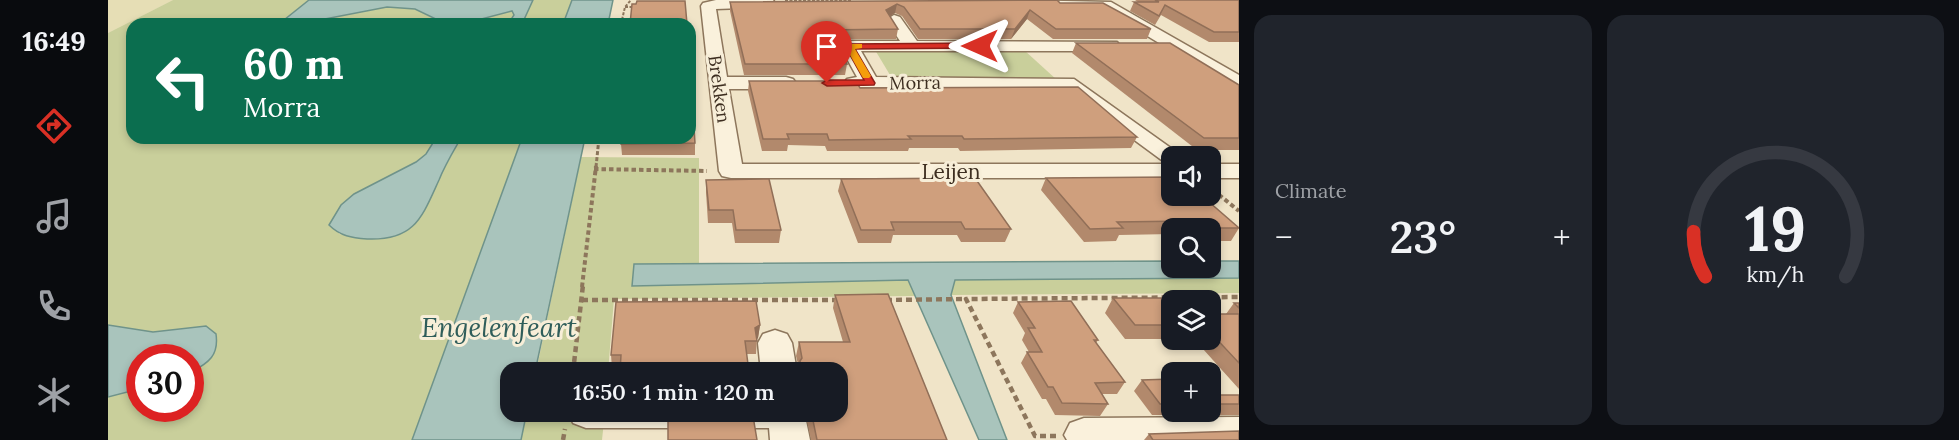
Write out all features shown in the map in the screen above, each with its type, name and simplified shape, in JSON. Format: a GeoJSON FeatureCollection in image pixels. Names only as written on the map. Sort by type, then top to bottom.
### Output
{"type":"FeatureCollection","features":[{"type":"Feature","properties":{"kind":"street","name":"Brekken"},"geometry":{"type":"LineString","coordinates":[[730,171],[708,6],[784,2]]}},
{"type":"Feature","properties":{"kind":"street"},"geometry":{"type":"LineString","coordinates":[[1005,2],[1096,2],[1106,5],[1239,84]]}},
{"type":"Feature","properties":{"kind":"street"},"geometry":{"type":"LineString","coordinates":[[894,20],[912,46]]}},
{"type":"Feature","properties":{"kind":"street","name":"Morra"},"geometry":{"type":"LineString","coordinates":[[870,83],[849,46],[1173,46]]}},
{"type":"Feature","properties":{"kind":"street"},"geometry":{"type":"LineString","coordinates":[[1026,46],[1067,83],[1161,150]]}},
{"type":"Feature","properties":{"kind":"street"},"geometry":{"type":"LineString","coordinates":[[718,84],[800,83]]}},
{"type":"Feature","properties":{"kind":"street","name":"Morra"},"geometry":{"type":"LineString","coordinates":[[835,83],[1067,83]]}},
{"type":"Feature","properties":{"kind":"street","name":"Leijen"},"geometry":{"type":"LineString","coordinates":[[730,171],[1161,171]]}},
{"type":"Feature","properties":{"kind":"street"},"geometry":{"type":"LineString","coordinates":[[1221,171],[1239,171]]}},
{"type":"Feature","properties":{"kind":"street"},"geometry":{"type":"LineString","coordinates":[[1085,438],[1239,435]]}},
{"type":"Feature","properties":{"kind":"path"},"geometry":{"type":"LineString","coordinates":[[784,2],[851,0]]}},
{"type":"Feature","properties":{"kind":"path"},"geometry":{"type":"LineString","coordinates":[[622,18],[625,7],[631,1],[640,2]]}},
{"type":"Feature","properties":{"kind":"path"},"geometry":{"type":"LineString","coordinates":[[625,7],[637,7]]}},
{"type":"Feature","properties":{"kind":"path"},"geometry":{"type":"LineString","coordinates":[[574,362],[598,144]]}},
{"type":"Feature","properties":{"kind":"path"},"geometry":{"type":"LineString","coordinates":[[594,169],[730,171]]}},
{"type":"Feature","properties":{"kind":"path"},"geometry":{"type":"LineString","coordinates":[[1221,197],[1239,211]]}},
{"type":"Feature","properties":{"kind":"path"},"geometry":{"type":"LineString","coordinates":[[874,300],[1239,297]]}},
{"type":"Feature","properties":{"kind":"path"},"geometry":{"type":"LineString","coordinates":[[966,299],[1035,436],[1085,438]]}},
{"type":"Feature","properties":{"kind":"path"},"geometry":{"type":"LineString","coordinates":[[582,300],[851,300]]}},
{"type":"Feature","properties":{"kind":"shaded area"},"geometry":{"type":"Polygon","coordinates":[[[108,0],[173,0],[138,18],[126,18],[126,24],[108,33],[108,0]]]}},
{"type":"Feature","properties":{"kind":"green space"},"geometry":{"type":"Polygon","coordinates":[[[173,0],[309,0],[286,18],[138,18],[173,0]]]}},
{"type":"Feature","properties":{"kind":"green space"},"geometry":{"type":"Polygon","coordinates":[[[533,0],[572,0],[565,18],[525,18],[533,0]]]}},
{"type":"Feature","properties":{"kind":"green space"},"geometry":{"type":"Polygon","coordinates":[[[387,7],[415,9],[432,18],[330,18],[387,7]]]}},
{"type":"Feature","properties":{"kind":"green space"},"geometry":{"type":"Polygon","coordinates":[[[512,11],[514,15],[512,18],[460,18],[512,11]]]}},
{"type":"Feature","properties":{"kind":"green space"},"geometry":{"type":"Polygon","coordinates":[[[126,24],[126,144],[432,144],[426,154],[416,162],[354,194],[341,205],[339,234],[377,239],[444,169],[458,144],[520,144],[412,440],[108,440],[108,33],[126,24]]]}},
{"type":"Feature","properties":{"kind":"green space"},"geometry":{"type":"Polygon","coordinates":[[[875,50],[1024,50],[1057,80],[893,80],[875,50]]]}},
{"type":"Feature","properties":{"kind":"green space"},"geometry":{"type":"Polygon","coordinates":[[[581,157],[699,158],[699,264],[634,264],[633,286],[909,280],[915,296],[614,299],[609,362],[538,362],[581,157]]]}},
{"type":"Feature","properties":{"kind":"green space"},"geometry":{"type":"Polygon","coordinates":[[[1239,278],[1239,293],[1221,293],[1221,290],[1161,290],[1161,294],[951,295],[947,286],[955,280],[1239,278]]]}},
{"type":"Feature","properties":{"kind":"green space"},"geometry":{"type":"Polygon","coordinates":[[[525,422],[604,422],[602,440],[521,440],[525,422]]]}},
{"type":"Feature","properties":{"kind":"water"},"geometry":{"type":"Polygon","coordinates":[[[309,0],[533,0],[525,18],[512,18],[514,15],[512,11],[485,18],[434,18],[415,9],[387,7],[330,18],[286,18],[309,0]]]}},
{"type":"Feature","properties":{"kind":"water"},"geometry":{"type":"Polygon","coordinates":[[[572,0],[613,0],[609,18],[565,18],[572,0]]]}},
{"type":"Feature","properties":{"kind":"water"},"geometry":{"type":"Polygon","coordinates":[[[432,144],[458,144],[427,205],[415,224],[406,231],[383,239],[367,239],[346,236],[329,225],[341,205],[354,194],[416,162],[426,154],[432,144]]]}},
{"type":"Feature","properties":{"kind":"water","name":"Engelenfeart"},"geometry":{"type":"Polygon","coordinates":[[[520,144],[584,144],[537,362],[500,362],[500,422],[525,422],[521,440],[412,440],[520,144]]]}},
{"type":"Feature","properties":{"kind":"water"},"geometry":{"type":"Polygon","coordinates":[[[1161,261],[1161,278],[1221,278],[1221,261],[1239,261],[1239,278],[955,280],[951,295],[1007,440],[979,440],[908,280],[632,286],[634,264],[1161,261]]]}},
{"type":"Feature","properties":{"kind":"water"},"geometry":{"type":"Polygon","coordinates":[[[108,325],[153,332],[206,326],[216,334],[216,348],[211,358],[204,364],[204,344],[126,344],[126,392],[108,397],[108,325]]]}},
{"type":"Feature","properties":{"kind":"building"},"geometry":{"type":"Polygon","coordinates":[[[1057,0],[1060,3],[1103,3],[1151,29],[1056,29],[1030,10],[1015,29],[920,29],[904,7],[897,4],[886,10],[898,29],[827,30],[847,64],[745,64],[730,2],[1057,0]]]}},
{"type":"Feature","properties":{"kind":"building"},"geometry":{"type":"Polygon","coordinates":[[[1155,0],[1239,0],[1239,32],[1214,32],[1165,5],[1159,16],[1134,2],[1159,2],[1155,0]]]}},
{"type":"Feature","properties":{"kind":"building"},"geometry":{"type":"Polygon","coordinates":[[[637,1],[685,1],[686,18],[631,18],[632,4],[636,4],[637,1]]]}},
{"type":"Feature","properties":{"kind":"building"},"geometry":{"type":"Polygon","coordinates":[[[1076,43],[1170,43],[1239,85],[1239,138],[1204,138],[1076,43]]]}},
{"type":"Feature","properties":{"kind":"building"},"geometry":{"type":"Polygon","coordinates":[[[749,81],[856,81],[860,88],[1078,87],[1137,137],[964,139],[962,136],[908,136],[911,139],[829,140],[827,134],[787,134],[789,139],[763,139],[749,81]]]}},
{"type":"Feature","properties":{"kind":"building"},"geometry":{"type":"Polygon","coordinates":[[[1161,177],[1161,206],[1214,206],[1239,228],[1221,228],[1221,218],[1161,218],[1161,221],[1117,222],[1123,228],[1090,229],[1046,178],[1161,177]]]}},
{"type":"Feature","properties":{"kind":"building"},"geometry":{"type":"Polygon","coordinates":[[[975,178],[1011,229],[965,229],[961,222],[891,222],[894,230],[861,230],[841,179],[975,178]]]}},
{"type":"Feature","properties":{"kind":"building"},"geometry":{"type":"Polygon","coordinates":[[[769,179],[781,230],[736,230],[733,210],[709,210],[706,180],[769,179]]]}},
{"type":"Feature","properties":{"kind":"building"},"geometry":{"type":"Polygon","coordinates":[[[888,294],[947,440],[817,440],[813,422],[848,422],[848,362],[800,362],[802,358],[799,342],[850,342],[835,295],[888,294]]]}},
{"type":"Feature","properties":{"kind":"building"},"geometry":{"type":"Polygon","coordinates":[[[1113,298],[1161,298],[1161,325],[1135,325],[1113,298]]]}},
{"type":"Feature","properties":{"kind":"building"},"geometry":{"type":"Polygon","coordinates":[[[756,301],[760,325],[755,328],[757,341],[745,341],[748,362],[621,362],[621,355],[611,355],[616,302],[756,301]]]}},
{"type":"Feature","properties":{"kind":"building"},"geometry":{"type":"Polygon","coordinates":[[[1071,301],[1098,340],[1094,340],[1125,382],[1095,383],[1108,404],[1062,403],[1053,387],[1048,387],[1027,352],[1042,352],[1028,328],[1035,328],[1018,302],[1071,301]]]}},
{"type":"Feature","properties":{"kind":"building"},"geometry":{"type":"Polygon","coordinates":[[[1221,314],[1239,314],[1239,363],[1221,344],[1221,314]]]}},
{"type":"Feature","properties":{"kind":"building"},"geometry":{"type":"Polygon","coordinates":[[[1161,379],[1161,404],[1160,404],[1142,380],[1161,379]]]}},
{"type":"Feature","properties":{"kind":"building"},"geometry":{"type":"Polygon","coordinates":[[[1221,395],[1239,395],[1239,404],[1221,404],[1221,395]]]}},
{"type":"Feature","properties":{"kind":"building"},"geometry":{"type":"Polygon","coordinates":[[[668,422],[754,422],[757,440],[668,440],[668,422]]]}},
{"type":"Feature","properties":{"kind":"building"},"geometry":{"type":"Polygon","coordinates":[[[1239,431],[1239,440],[1153,440],[1149,434],[1239,431]]]}},
{"type":"Feature","properties":{"kind":"slow traffic"},"geometry":{"type":"LineString","coordinates":[[859,46],[849,46],[866,76]]}},
{"type":"Feature","properties":{"kind":"route"},"geometry":{"type":"LineString","coordinates":[[827,83],[870,83],[849,46],[980,46]]}}]}
